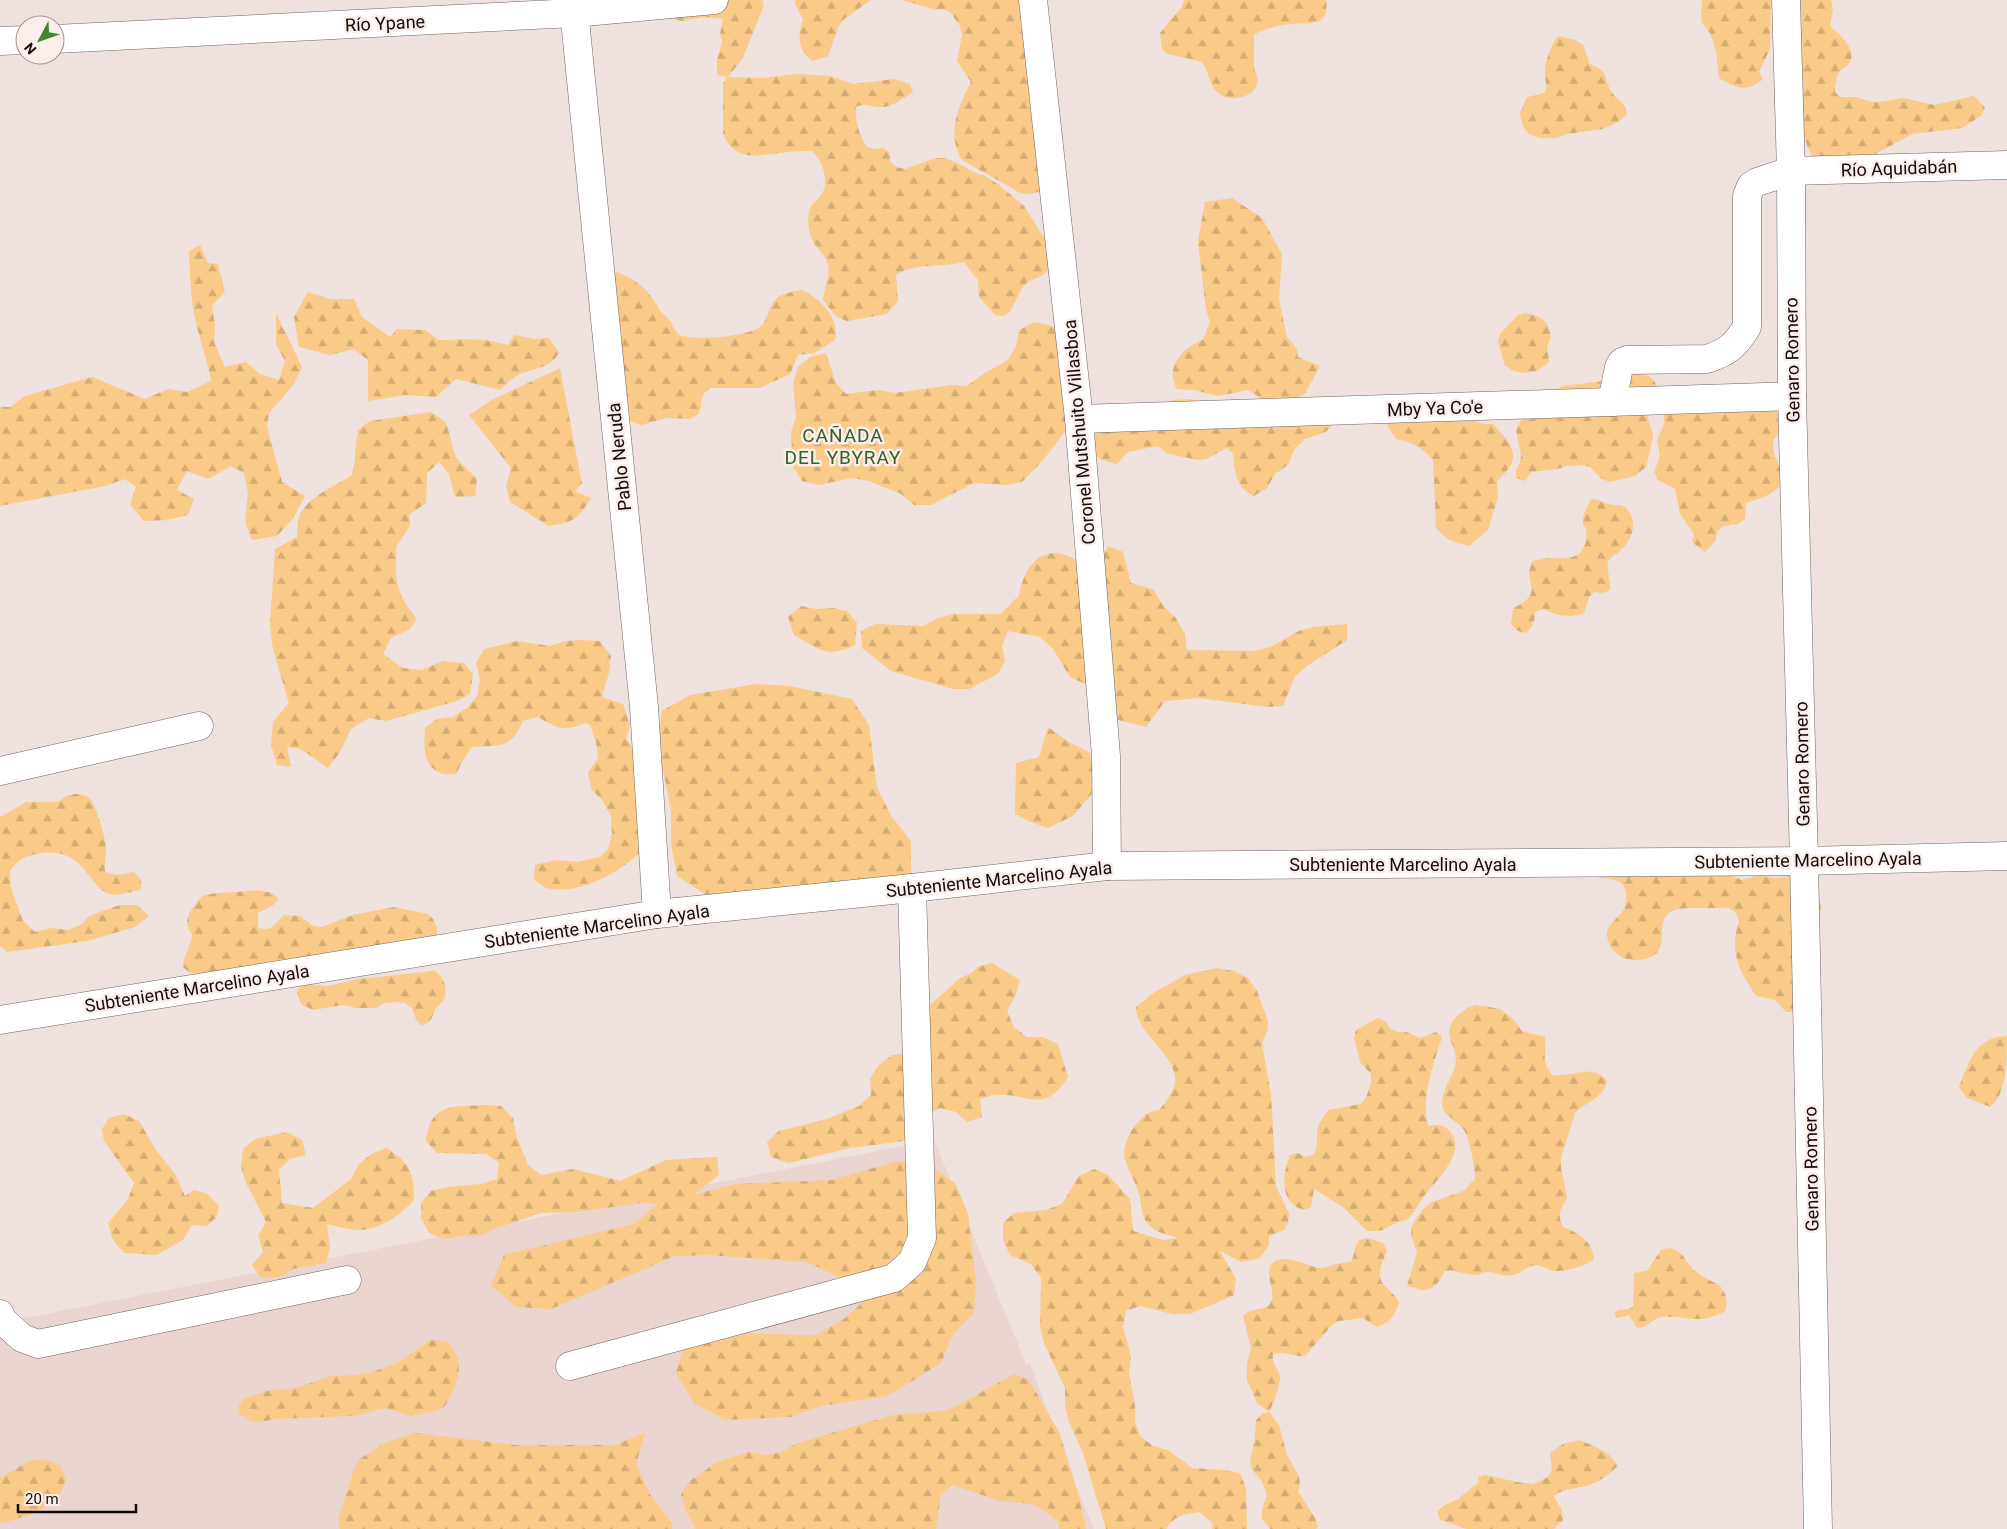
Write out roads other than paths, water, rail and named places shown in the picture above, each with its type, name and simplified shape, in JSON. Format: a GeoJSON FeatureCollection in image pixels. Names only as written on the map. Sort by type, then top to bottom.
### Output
{"type":"FeatureCollection","features":[{"type":"Feature","properties":{"kind":"street","name":"Río Ypane"},"geometry":{"type":"LineString","coordinates":[[65,38],[714,0]]}},
{"type":"Feature","properties":{"kind":"street","name":"Coronel Mutshuito Villasboa"},"geometry":{"type":"LineString","coordinates":[[1033,0],[1079,419],[1106,756],[1107,866]]}},
{"type":"Feature","properties":{"kind":"street","name":"Genaro Romero"},"geometry":{"type":"LineString","coordinates":[[1786,0],[1791,171],[1792,396],[1818,1529]]}},
{"type":"Feature","properties":{"kind":"street","name":"Pablo Neruda"},"geometry":{"type":"LineString","coordinates":[[573,7],[644,707],[657,914]]}},
{"type":"Feature","properties":{"kind":"street"},"geometry":{"type":"LineString","coordinates":[[0,42],[15,41]]}},
{"type":"Feature","properties":{"kind":"street","name":"Río Aquidabán"},"geometry":{"type":"LineString","coordinates":[[1612,402],[1618,367],[1622,362],[1627,360],[1707,359],[1718,355],[1736,344],[1747,327],[1747,196],[1751,186],[1757,182],[1791,171],[2007,164]]}},
{"type":"Feature","properties":{"kind":"street","name":"Mby Ya Co'e"},"geometry":{"type":"LineString","coordinates":[[1079,419],[1792,396]]}},
{"type":"Feature","properties":{"kind":"street"},"geometry":{"type":"LineString","coordinates":[[0,772],[199,726]]}},
{"type":"Feature","properties":{"kind":"street","name":"Subteniente Marcelino Ayala"},"geometry":{"type":"LineString","coordinates":[[0,1020],[657,914],[1107,866],[1804,861],[2007,856]]}},
{"type":"Feature","properties":{"kind":"street"},"geometry":{"type":"LineString","coordinates":[[570,1366],[894,1278],[912,1262],[922,1238],[912,888]]}},
{"type":"Feature","properties":{"kind":"street"},"geometry":{"type":"LineString","coordinates":[[0,1314],[1,1319],[22,1338],[38,1344],[347,1280]]}},
{"type":"Feature","properties":{"kind":"district","name":"CAÑADA DEL YBYRAY"},"geometry":{"type":"Point","coordinates":[843,446]}}]}
